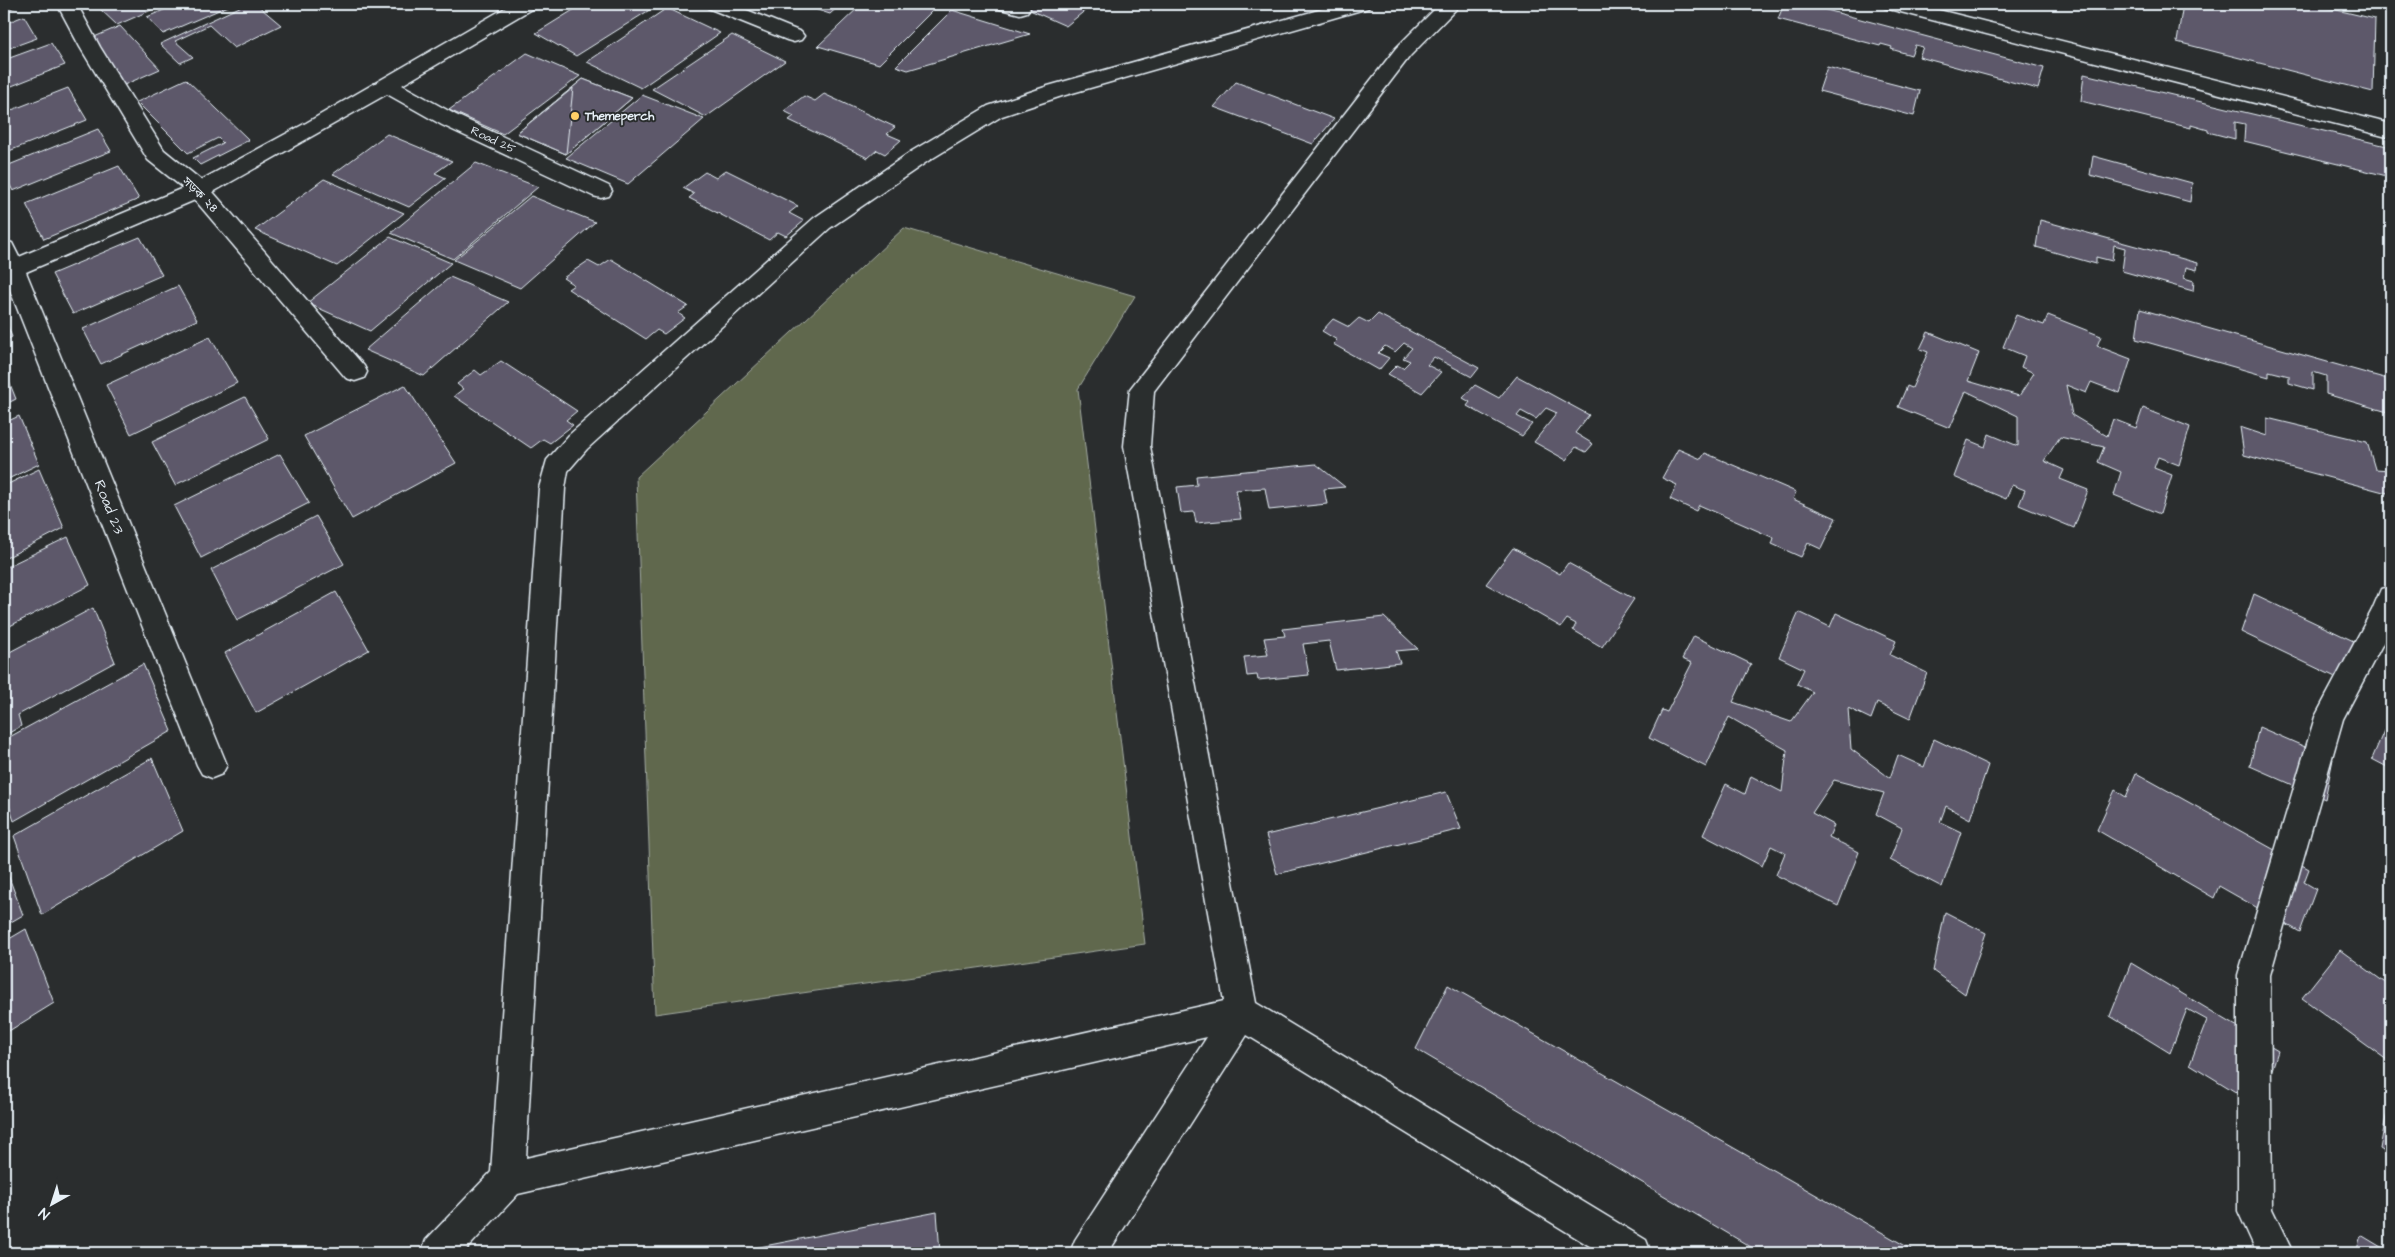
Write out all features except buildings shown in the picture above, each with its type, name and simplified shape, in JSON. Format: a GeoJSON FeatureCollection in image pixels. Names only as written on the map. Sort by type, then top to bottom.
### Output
{"type":"FeatureCollection","features":[{"type":"Feature","properties":{"kind":"street","name":"সড়ক ২৪"},"geometry":{"type":"LineString","coordinates":[[66,4],[156,155],[199,190],[355,372]]}},
{"type":"Feature","properties":{"kind":"street"},"geometry":{"type":"LineString","coordinates":[[7,263],[199,190],[313,128],[526,4]]}},
{"type":"Feature","properties":{"kind":"street"},"geometry":{"type":"LineString","coordinates":[[715,4],[794,36]]}},
{"type":"Feature","properties":{"kind":"street"},"geometry":{"type":"LineString","coordinates":[[508,1179],[552,488],[556,466],[578,442],[822,223],[920,156],[995,110],[1055,91],[1361,4]]}},
{"type":"Feature","properties":{"kind":"street"},"geometry":{"type":"LineString","coordinates":[[1088,1253],[1242,1013],[1137,446],[1142,389],[1403,52],[1451,4]]}},
{"type":"Feature","properties":{"kind":"street"},"geometry":{"type":"LineString","coordinates":[[1892,4],[2391,131]]}},
{"type":"Feature","properties":{"kind":"street","name":"Road 25"},"geometry":{"type":"LineString","coordinates":[[387,85],[449,120],[602,191]]}},
{"type":"Feature","properties":{"kind":"street","name":"Road 23"},"geometry":{"type":"LineString","coordinates":[[7,263],[212,765]]}},
{"type":"Feature","properties":{"kind":"street"},"geometry":{"type":"LineString","coordinates":[[2275,1253],[2255,1211],[2254,975],[2329,717],[2385,614],[2391,597]]}},
{"type":"Feature","properties":{"kind":"street"},"geometry":{"type":"LineString","coordinates":[[439,1253],[508,1179],[1242,1013],[1633,1253]]}},
{"type":"Feature","properties":{"kind":"green space"},"geometry":{"type":"Polygon","coordinates":[[[904,228],[1135,296],[1078,389],[1145,944],[655,1014],[636,477],[904,228]]]}},
{"type":"Feature","properties":{"kind":"place","name":"Themeperch"},"geometry":{"type":"Point","coordinates":[575,116]}}]}
